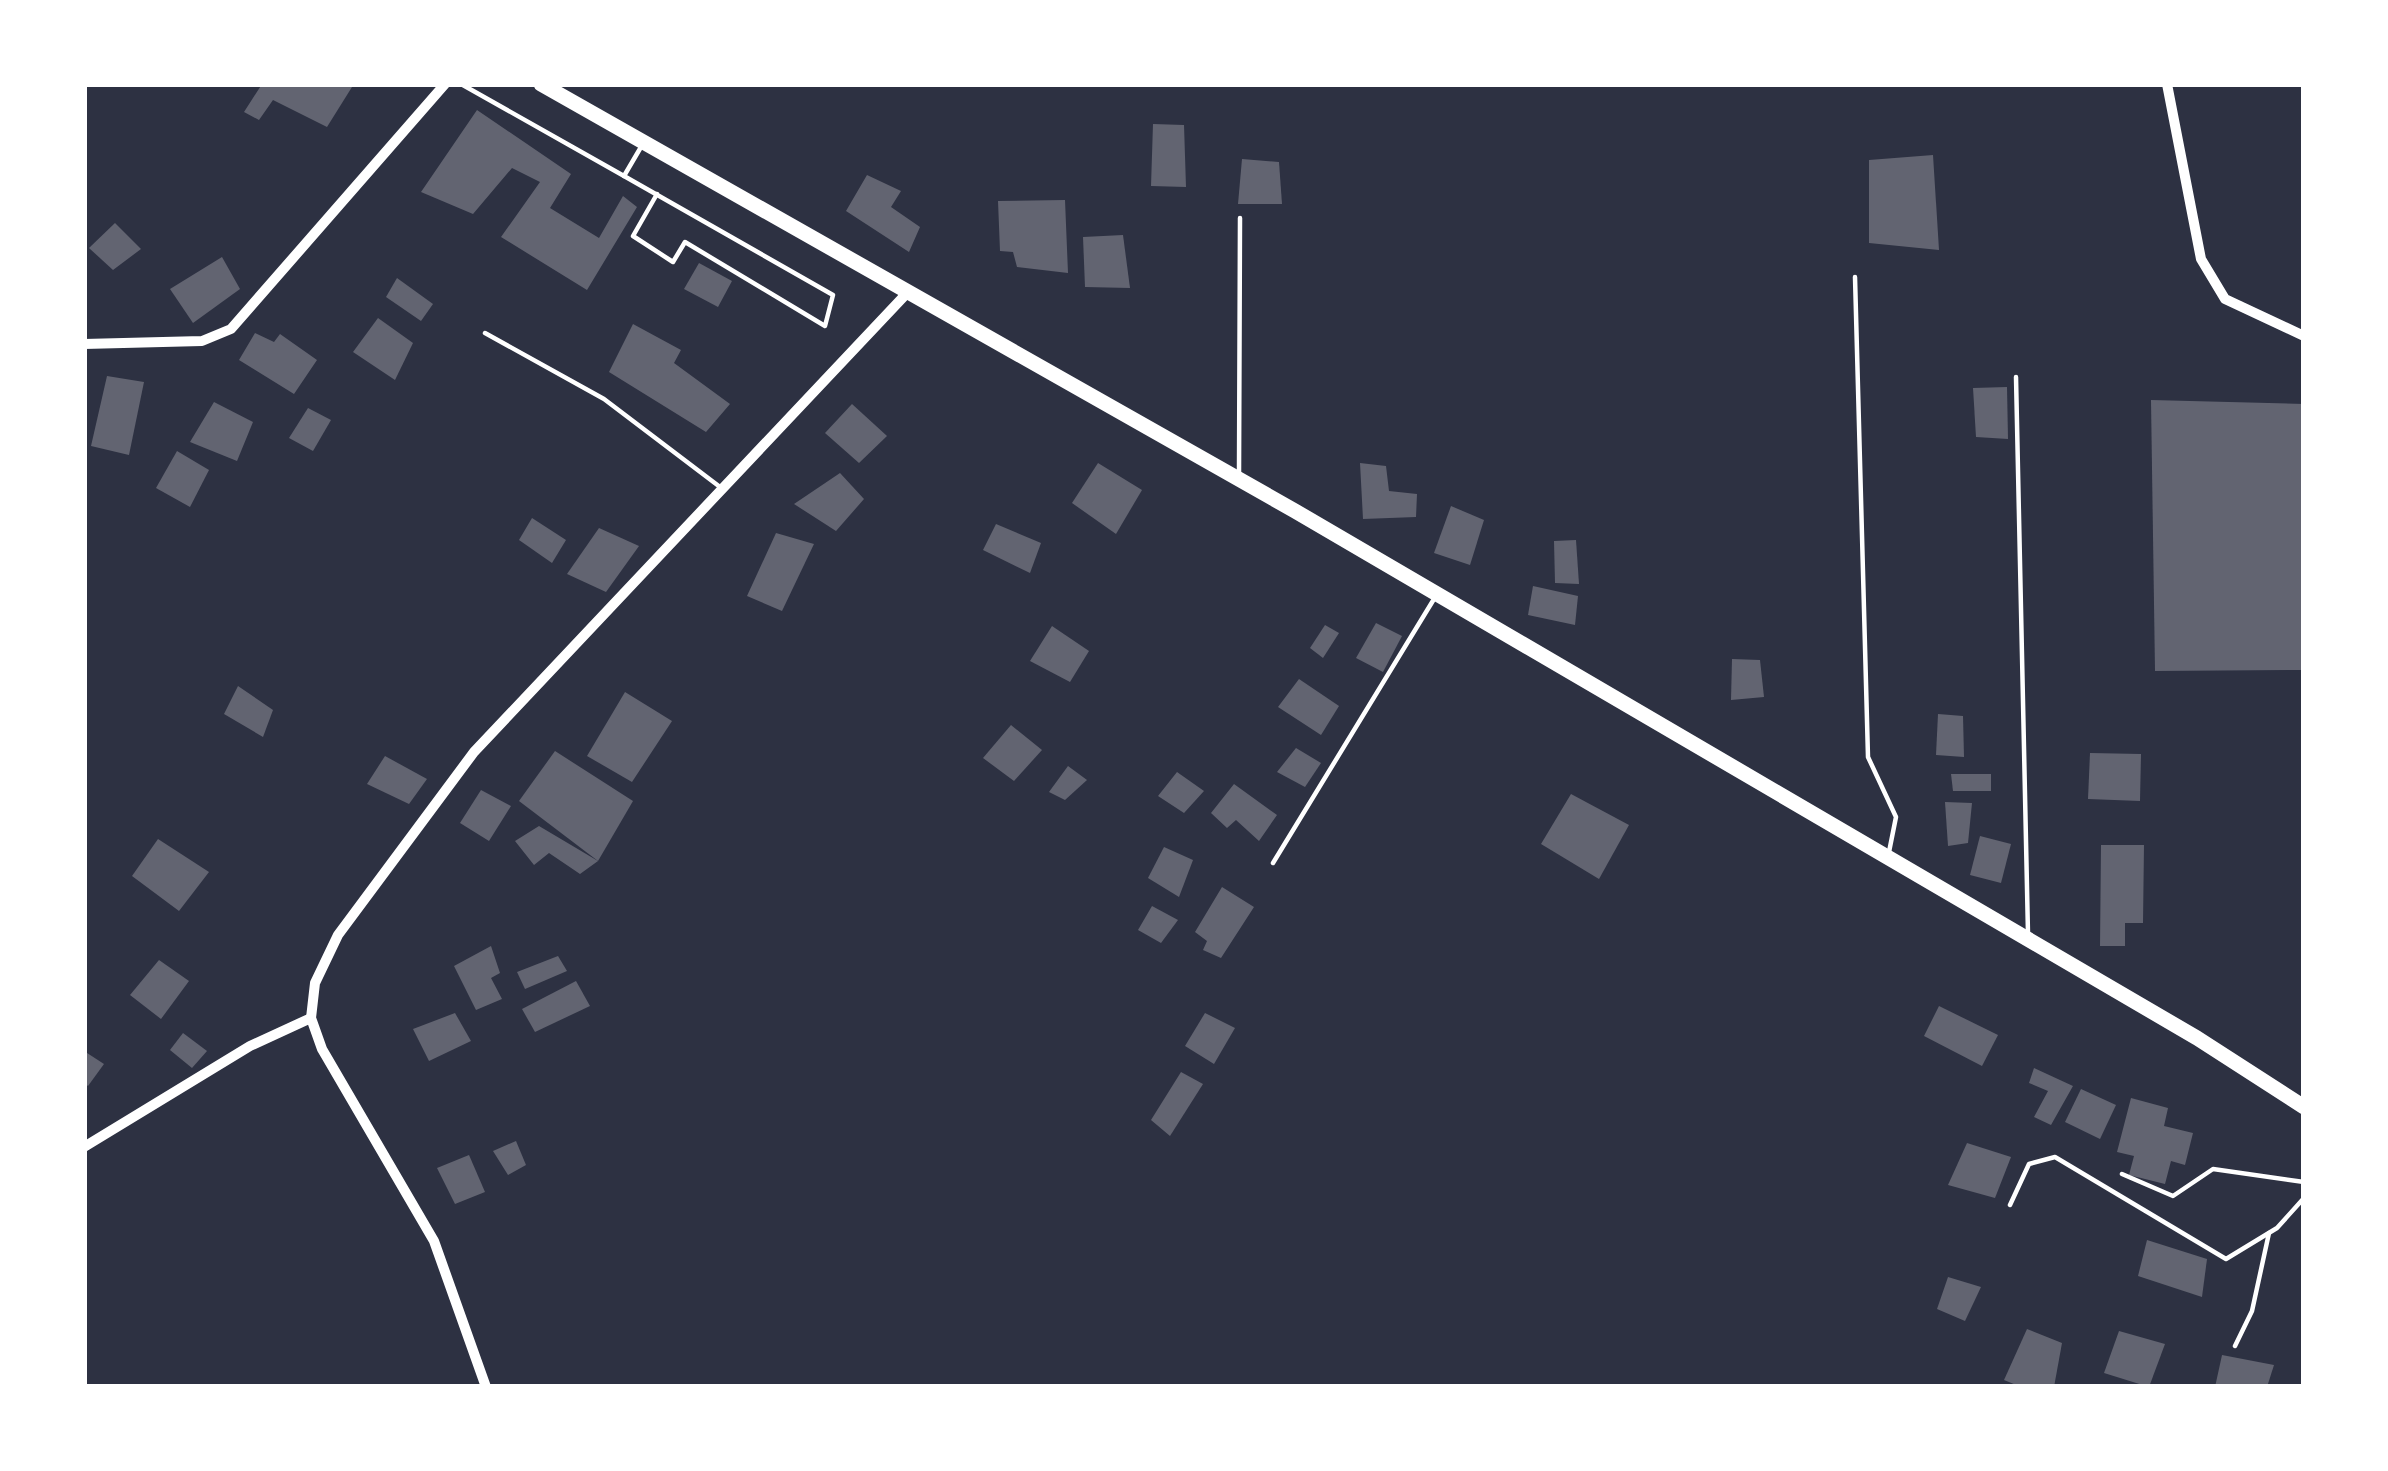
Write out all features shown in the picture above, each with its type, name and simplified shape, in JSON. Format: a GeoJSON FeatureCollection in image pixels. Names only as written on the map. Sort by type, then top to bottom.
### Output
{"type":"FeatureCollection","features":[{"type":"Feature","properties":{"kind":"main road"},"geometry":{"type":"LineString","coordinates":[[541,84],[1437,594],[2029,939],[2304,1107]]}},
{"type":"Feature","properties":{"kind":"street"},"geometry":{"type":"LineString","coordinates":[[84,344],[181,343],[230,329],[445,84]]}},
{"type":"Feature","properties":{"kind":"street"},"geometry":{"type":"LineString","coordinates":[[2167,84],[2201,259],[2225,298],[2304,336]]}},
{"type":"Feature","properties":{"kind":"street"},"geometry":{"type":"LineString","coordinates":[[486,1387],[434,1241],[360,1124],[310,1018],[315,983],[338,935],[474,752],[908,292]]}},
{"type":"Feature","properties":{"kind":"street"},"geometry":{"type":"LineString","coordinates":[[84,1147],[250,1046],[310,1018]]}},
{"type":"Feature","properties":{"kind":"lane"},"geometry":{"type":"LineString","coordinates":[[461,84],[657,194],[833,295],[825,326],[685,242],[673,262],[633,236],[657,194]]}},
{"type":"Feature","properties":{"kind":"lane"},"geometry":{"type":"LineString","coordinates":[[624,176],[643,142]]}},
{"type":"Feature","properties":{"kind":"lane"},"geometry":{"type":"LineString","coordinates":[[1239,480],[1240,218]]}},
{"type":"Feature","properties":{"kind":"lane"},"geometry":{"type":"LineString","coordinates":[[1855,278],[1868,757],[1896,817],[1896,836],[1887,857]]}},
{"type":"Feature","properties":{"kind":"lane"},"geometry":{"type":"LineString","coordinates":[[485,333],[604,399],[720,487]]}},
{"type":"Feature","properties":{"kind":"lane"},"geometry":{"type":"LineString","coordinates":[[2016,377],[2029,939]]}},
{"type":"Feature","properties":{"kind":"lane"},"geometry":{"type":"LineString","coordinates":[[1274,863],[1437,594]]}},
{"type":"Feature","properties":{"kind":"lane"},"geometry":{"type":"LineString","coordinates":[[2010,1205],[2029,1164],[2055,1157],[2226,1259],[2269,1233],[2304,1198]]}},
{"type":"Feature","properties":{"kind":"lane"},"geometry":{"type":"LineString","coordinates":[[2122,1174],[2174,1196],[2213,1169],[2304,1182]]}},
{"type":"Feature","properties":{"kind":"lane"},"geometry":{"type":"LineString","coordinates":[[2235,1346],[2252,1311],[2269,1233]]}},
{"type":"Feature","properties":{"kind":"building"},"geometry":{"type":"Polygon","coordinates":[[[262,84],[352,87],[327,127],[273,100],[259,120],[244,112],[262,84]]]}},
{"type":"Feature","properties":{"kind":"building"},"geometry":{"type":"Polygon","coordinates":[[[477,110],[571,174],[550,208],[599,238],[623,196],[637,207],[587,290],[501,237],[540,182],[512,168],[473,214],[421,192],[477,110]]]}},
{"type":"Feature","properties":{"kind":"building"},"geometry":{"type":"Polygon","coordinates":[[[1153,124],[1184,125],[1186,187],[1151,186],[1153,124]]]}},
{"type":"Feature","properties":{"kind":"building"},"geometry":{"type":"Polygon","coordinates":[[[1933,155],[1939,250],[1869,243],[1869,160],[1933,155]]]}},
{"type":"Feature","properties":{"kind":"building"},"geometry":{"type":"Polygon","coordinates":[[[1242,159],[1279,162],[1282,204],[1238,204],[1242,159]]]}},
{"type":"Feature","properties":{"kind":"building"},"geometry":{"type":"Polygon","coordinates":[[[867,175],[901,191],[891,207],[920,227],[909,252],[846,211],[867,175]]]}},
{"type":"Feature","properties":{"kind":"building"},"geometry":{"type":"Polygon","coordinates":[[[1065,200],[1068,273],[1017,267],[1013,252],[1000,251],[998,201],[1065,200]]]}},
{"type":"Feature","properties":{"kind":"building"},"geometry":{"type":"Polygon","coordinates":[[[115,223],[141,249],[113,270],[89,248],[115,223]]]}},
{"type":"Feature","properties":{"kind":"building"},"geometry":{"type":"Polygon","coordinates":[[[1123,235],[1130,288],[1085,287],[1083,237],[1123,235]]]}},
{"type":"Feature","properties":{"kind":"building"},"geometry":{"type":"Polygon","coordinates":[[[222,257],[240,289],[193,323],[170,289],[222,257]]]}},
{"type":"Feature","properties":{"kind":"building"},"geometry":{"type":"Polygon","coordinates":[[[699,263],[732,281],[718,307],[684,289],[699,263]]]}},
{"type":"Feature","properties":{"kind":"building"},"geometry":{"type":"Polygon","coordinates":[[[397,278],[433,304],[421,321],[386,297],[397,278]]]}},
{"type":"Feature","properties":{"kind":"building"},"geometry":{"type":"Polygon","coordinates":[[[378,318],[413,343],[395,380],[353,352],[378,318]]]}},
{"type":"Feature","properties":{"kind":"building"},"geometry":{"type":"Polygon","coordinates":[[[633,324],[681,350],[674,363],[730,404],[706,432],[609,372],[633,324]]]}},
{"type":"Feature","properties":{"kind":"building"},"geometry":{"type":"Polygon","coordinates":[[[255,333],[274,342],[280,334],[317,360],[294,394],[239,360],[255,333]]]}},
{"type":"Feature","properties":{"kind":"building"},"geometry":{"type":"Polygon","coordinates":[[[107,376],[144,382],[129,455],[91,446],[107,376]]]}},
{"type":"Feature","properties":{"kind":"building"},"geometry":{"type":"Polygon","coordinates":[[[2007,387],[2008,439],[1976,437],[1973,388],[2007,387]]]}},
{"type":"Feature","properties":{"kind":"building"},"geometry":{"type":"Polygon","coordinates":[[[2151,400],[2304,404],[2304,670],[2155,671],[2151,400]]]}},
{"type":"Feature","properties":{"kind":"building"},"geometry":{"type":"Polygon","coordinates":[[[214,402],[253,422],[237,461],[190,442],[214,402]]]}},
{"type":"Feature","properties":{"kind":"building"},"geometry":{"type":"Polygon","coordinates":[[[852,404],[887,436],[859,463],[825,433],[852,404]]]}},
{"type":"Feature","properties":{"kind":"building"},"geometry":{"type":"Polygon","coordinates":[[[308,408],[331,420],[313,451],[289,438],[308,408]]]}},
{"type":"Feature","properties":{"kind":"building"},"geometry":{"type":"Polygon","coordinates":[[[177,451],[209,470],[190,507],[156,488],[177,451]]]}},
{"type":"Feature","properties":{"kind":"building"},"geometry":{"type":"Polygon","coordinates":[[[1098,463],[1142,490],[1116,534],[1072,503],[1098,463]]]}},
{"type":"Feature","properties":{"kind":"building"},"geometry":{"type":"Polygon","coordinates":[[[1360,463],[1386,466],[1389,491],[1417,494],[1416,517],[1363,519],[1360,463]]]}},
{"type":"Feature","properties":{"kind":"building"},"geometry":{"type":"Polygon","coordinates":[[[840,473],[864,499],[836,531],[794,504],[840,473]]]}},
{"type":"Feature","properties":{"kind":"building"},"geometry":{"type":"Polygon","coordinates":[[[1451,506],[1484,520],[1470,565],[1434,553],[1451,506]]]}},
{"type":"Feature","properties":{"kind":"building"},"geometry":{"type":"Polygon","coordinates":[[[532,518],[566,540],[552,563],[519,540],[532,518]]]}},
{"type":"Feature","properties":{"kind":"building"},"geometry":{"type":"Polygon","coordinates":[[[996,524],[1041,543],[1030,573],[983,550],[996,524]]]}},
{"type":"Feature","properties":{"kind":"building"},"geometry":{"type":"Polygon","coordinates":[[[599,528],[639,546],[606,592],[567,574],[599,528]]]}},
{"type":"Feature","properties":{"kind":"building"},"geometry":{"type":"Polygon","coordinates":[[[776,533],[814,544],[782,611],[747,596],[776,533]]]}},
{"type":"Feature","properties":{"kind":"building"},"geometry":{"type":"Polygon","coordinates":[[[1576,540],[1579,584],[1555,583],[1554,541],[1576,540]]]}},
{"type":"Feature","properties":{"kind":"building"},"geometry":{"type":"Polygon","coordinates":[[[1533,586],[1578,596],[1575,625],[1528,615],[1533,586]]]}},
{"type":"Feature","properties":{"kind":"building"},"geometry":{"type":"Polygon","coordinates":[[[1376,623],[1402,636],[1383,672],[1356,658],[1376,623]]]}},
{"type":"Feature","properties":{"kind":"building"},"geometry":{"type":"Polygon","coordinates":[[[1325,625],[1339,633],[1323,658],[1310,648],[1325,625]]]}},
{"type":"Feature","properties":{"kind":"building"},"geometry":{"type":"Polygon","coordinates":[[[1052,626],[1089,651],[1070,682],[1030,661],[1052,626]]]}},
{"type":"Feature","properties":{"kind":"building"},"geometry":{"type":"Polygon","coordinates":[[[1732,659],[1760,660],[1764,697],[1731,700],[1732,659]]]}},
{"type":"Feature","properties":{"kind":"building"},"geometry":{"type":"Polygon","coordinates":[[[1299,679],[1339,706],[1321,735],[1278,707],[1299,679]]]}},
{"type":"Feature","properties":{"kind":"building"},"geometry":{"type":"Polygon","coordinates":[[[238,686],[273,710],[263,737],[224,714],[238,686]]]}},
{"type":"Feature","properties":{"kind":"building"},"geometry":{"type":"Polygon","coordinates":[[[625,692],[672,721],[632,782],[587,756],[625,692]]]}},
{"type":"Feature","properties":{"kind":"building"},"geometry":{"type":"Polygon","coordinates":[[[1938,714],[1963,716],[1964,757],[1936,755],[1938,714]]]}},
{"type":"Feature","properties":{"kind":"building"},"geometry":{"type":"Polygon","coordinates":[[[1011,725],[1042,750],[1014,781],[983,758],[1011,725]]]}},
{"type":"Feature","properties":{"kind":"building"},"geometry":{"type":"Polygon","coordinates":[[[1296,748],[1321,763],[1305,787],[1277,772],[1296,748]]]}},
{"type":"Feature","properties":{"kind":"building"},"geometry":{"type":"Polygon","coordinates":[[[555,751],[633,801],[598,861],[519,801],[555,751]]]}},
{"type":"Feature","properties":{"kind":"building"},"geometry":{"type":"Polygon","coordinates":[[[2090,753],[2141,754],[2140,801],[2088,799],[2090,753]]]}},
{"type":"Feature","properties":{"kind":"building"},"geometry":{"type":"Polygon","coordinates":[[[385,756],[427,779],[409,804],[367,784],[385,756]]]}},
{"type":"Feature","properties":{"kind":"building"},"geometry":{"type":"Polygon","coordinates":[[[1068,766],[1087,780],[1065,800],[1049,792],[1068,766]]]}},
{"type":"Feature","properties":{"kind":"building"},"geometry":{"type":"Polygon","coordinates":[[[1177,772],[1204,791],[1184,813],[1158,796],[1177,772]]]}},
{"type":"Feature","properties":{"kind":"building"},"geometry":{"type":"Polygon","coordinates":[[[1951,774],[1991,774],[1991,791],[1953,791],[1951,774]]]}},
{"type":"Feature","properties":{"kind":"building"},"geometry":{"type":"Polygon","coordinates":[[[1234,784],[1277,815],[1259,841],[1236,820],[1227,828],[1211,813],[1234,784]]]}},
{"type":"Feature","properties":{"kind":"building"},"geometry":{"type":"Polygon","coordinates":[[[481,790],[511,806],[489,841],[460,823],[481,790]]]}},
{"type":"Feature","properties":{"kind":"building"},"geometry":{"type":"Polygon","coordinates":[[[1571,794],[1629,825],[1599,879],[1541,844],[1571,794]]]}},
{"type":"Feature","properties":{"kind":"building"},"geometry":{"type":"Polygon","coordinates":[[[1945,802],[1972,803],[1968,843],[1948,846],[1945,802]]]}},
{"type":"Feature","properties":{"kind":"building"},"geometry":{"type":"Polygon","coordinates":[[[539,826],[598,861],[580,874],[549,853],[534,865],[515,841],[539,826]]]}},
{"type":"Feature","properties":{"kind":"building"},"geometry":{"type":"Polygon","coordinates":[[[1980,836],[2011,844],[2001,883],[1970,875],[1980,836]]]}},
{"type":"Feature","properties":{"kind":"building"},"geometry":{"type":"Polygon","coordinates":[[[158,839],[209,872],[179,911],[132,876],[158,839]]]}},
{"type":"Feature","properties":{"kind":"building"},"geometry":{"type":"Polygon","coordinates":[[[2101,845],[2144,845],[2143,923],[2125,923],[2125,946],[2100,946],[2101,845]]]}},
{"type":"Feature","properties":{"kind":"building"},"geometry":{"type":"Polygon","coordinates":[[[1164,847],[1193,860],[1179,897],[1148,878],[1164,847]]]}},
{"type":"Feature","properties":{"kind":"building"},"geometry":{"type":"Polygon","coordinates":[[[1222,887],[1254,907],[1221,958],[1203,950],[1207,941],[1195,932],[1222,887]]]}},
{"type":"Feature","properties":{"kind":"building"},"geometry":{"type":"Polygon","coordinates":[[[1152,906],[1178,920],[1161,943],[1138,930],[1152,906]]]}},
{"type":"Feature","properties":{"kind":"building"},"geometry":{"type":"Polygon","coordinates":[[[491,946],[500,973],[491,978],[502,999],[476,1010],[454,966],[491,946]]]}},
{"type":"Feature","properties":{"kind":"building"},"geometry":{"type":"Polygon","coordinates":[[[558,956],[567,971],[525,989],[517,972],[558,956]]]}},
{"type":"Feature","properties":{"kind":"building"},"geometry":{"type":"Polygon","coordinates":[[[159,960],[189,981],[161,1019],[130,995],[159,960]]]}},
{"type":"Feature","properties":{"kind":"building"},"geometry":{"type":"Polygon","coordinates":[[[576,981],[590,1006],[535,1032],[522,1009],[576,981]]]}},
{"type":"Feature","properties":{"kind":"building"},"geometry":{"type":"Polygon","coordinates":[[[1939,1006],[1998,1035],[1982,1066],[1924,1036],[1939,1006]]]}},
{"type":"Feature","properties":{"kind":"building"},"geometry":{"type":"Polygon","coordinates":[[[455,1013],[471,1041],[429,1061],[413,1029],[455,1013]]]}},
{"type":"Feature","properties":{"kind":"building"},"geometry":{"type":"Polygon","coordinates":[[[1205,1013],[1235,1028],[1214,1064],[1185,1046],[1205,1013]]]}},
{"type":"Feature","properties":{"kind":"building"},"geometry":{"type":"Polygon","coordinates":[[[183,1033],[207,1051],[192,1068],[170,1050],[183,1033]]]}},
{"type":"Feature","properties":{"kind":"building"},"geometry":{"type":"Polygon","coordinates":[[[84,1051],[104,1064],[88,1086],[84,1083],[84,1051]]]}},
{"type":"Feature","properties":{"kind":"building"},"geometry":{"type":"Polygon","coordinates":[[[2034,1068],[2073,1086],[2051,1125],[2034,1117],[2048,1091],[2029,1083],[2034,1068]]]}},
{"type":"Feature","properties":{"kind":"building"},"geometry":{"type":"Polygon","coordinates":[[[1181,1072],[1203,1084],[1170,1136],[1151,1120],[1181,1072]]]}},
{"type":"Feature","properties":{"kind":"building"},"geometry":{"type":"Polygon","coordinates":[[[2081,1089],[2116,1105],[2100,1139],[2065,1122],[2081,1089]]]}},
{"type":"Feature","properties":{"kind":"building"},"geometry":{"type":"Polygon","coordinates":[[[2131,1098],[2168,1108],[2164,1126],[2193,1133],[2185,1165],[2171,1161],[2165,1184],[2129,1175],[2134,1156],[2117,1152],[2131,1098]]]}},
{"type":"Feature","properties":{"kind":"building"},"geometry":{"type":"Polygon","coordinates":[[[516,1141],[526,1165],[508,1175],[493,1151],[516,1141]]]}},
{"type":"Feature","properties":{"kind":"building"},"geometry":{"type":"Polygon","coordinates":[[[1967,1143],[2011,1157],[1995,1198],[1948,1185],[1967,1143]]]}},
{"type":"Feature","properties":{"kind":"building"},"geometry":{"type":"Polygon","coordinates":[[[469,1155],[485,1192],[455,1204],[437,1168],[469,1155]]]}},
{"type":"Feature","properties":{"kind":"building"},"geometry":{"type":"Polygon","coordinates":[[[2147,1240],[2207,1259],[2202,1297],[2138,1276],[2147,1240]]]}},
{"type":"Feature","properties":{"kind":"building"},"geometry":{"type":"Polygon","coordinates":[[[1948,1277],[1981,1287],[1965,1321],[1937,1309],[1948,1277]]]}},
{"type":"Feature","properties":{"kind":"building"},"geometry":{"type":"Polygon","coordinates":[[[2027,1329],[2062,1343],[2054,1387],[2021,1387],[2004,1380],[2027,1329]]]}},
{"type":"Feature","properties":{"kind":"building"},"geometry":{"type":"Polygon","coordinates":[[[2119,1331],[2165,1344],[2149,1387],[2104,1373],[2119,1331]]]}},
{"type":"Feature","properties":{"kind":"building"},"geometry":{"type":"Polygon","coordinates":[[[2222,1355],[2274,1365],[2267,1387],[2215,1387],[2222,1355]]]}}]}
